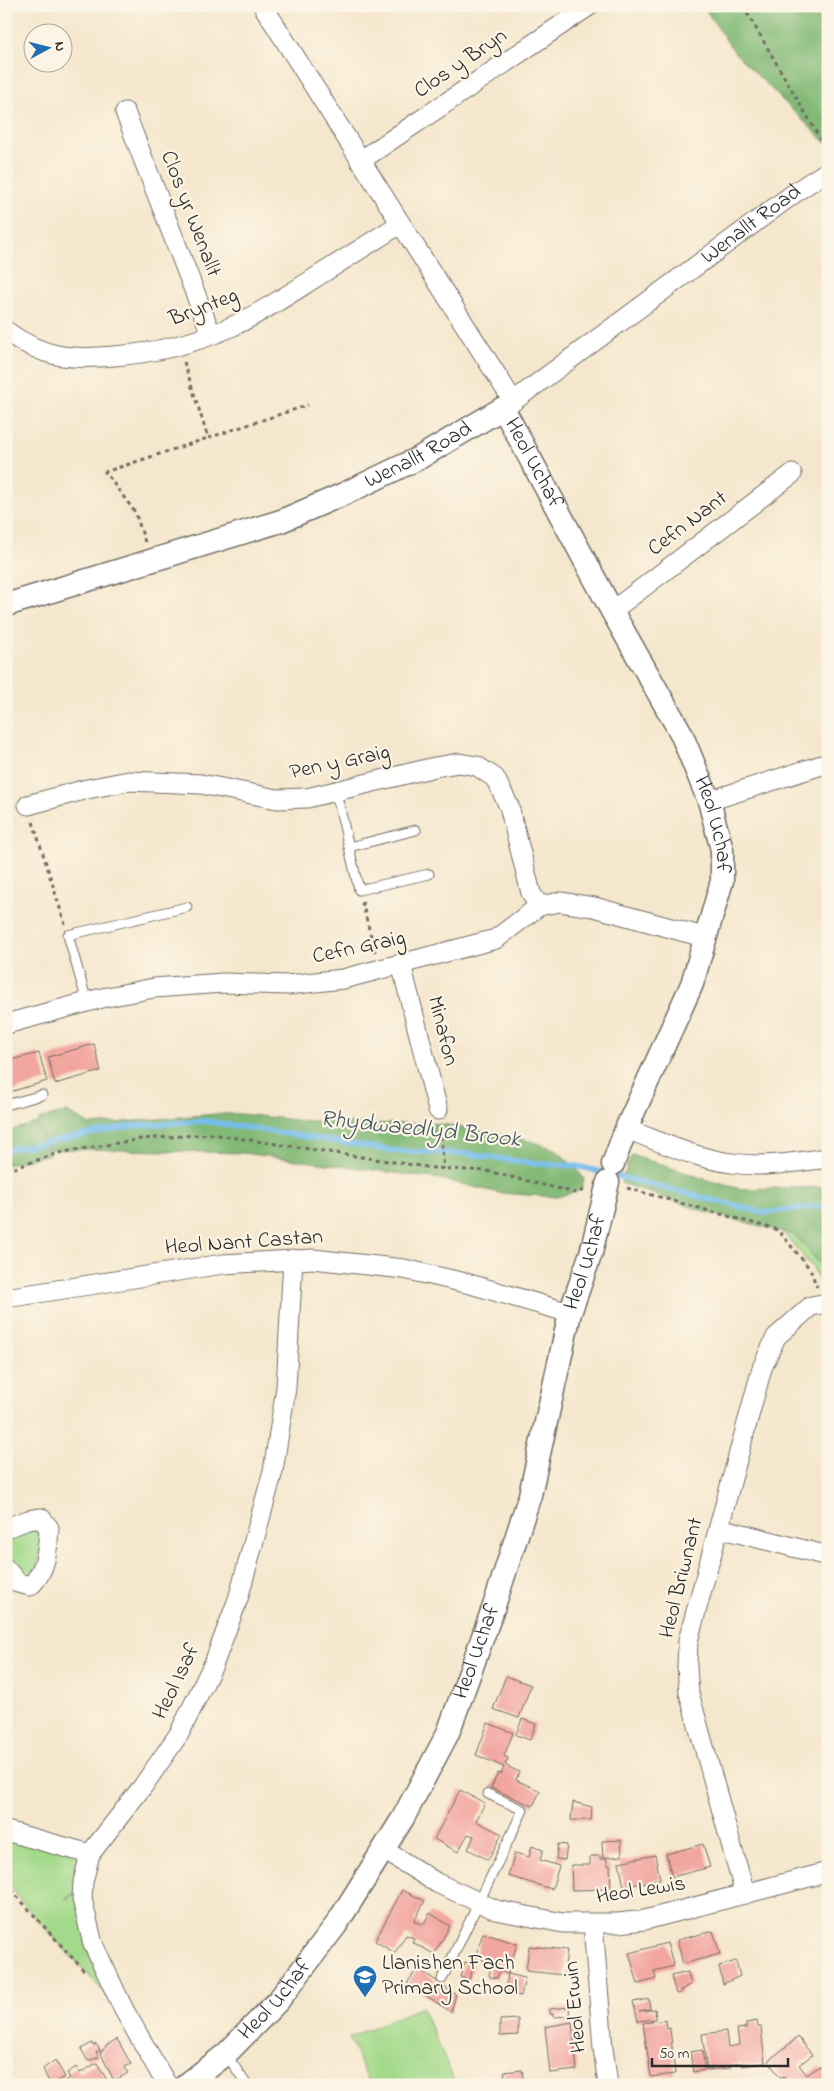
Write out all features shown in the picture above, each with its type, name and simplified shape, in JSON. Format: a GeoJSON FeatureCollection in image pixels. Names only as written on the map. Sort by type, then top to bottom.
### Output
{"type":"FeatureCollection","features":[{"type":"Feature","properties":{"kind":"street"},"geometry":{"type":"LineString","coordinates":[[263,6],[400,224],[508,405]]}},
{"type":"Feature","properties":{"kind":"street","name":"Clos y Bryn"},"geometry":{"type":"LineString","coordinates":[[360,160],[589,6]]}},
{"type":"Feature","properties":{"kind":"street","name":"Clos yr Wenallt"},"geometry":{"type":"LineString","coordinates":[[125,112],[211,334]]}},
{"type":"Feature","properties":{"kind":"street","name":"Wenallt Road"},"geometry":{"type":"LineString","coordinates":[[6,606],[281,521],[346,493],[419,458],[508,405],[800,189],[828,171]]}},
{"type":"Feature","properties":{"kind":"street","name":"Brynteg"},"geometry":{"type":"LineString","coordinates":[[6,331],[22,342],[53,355],[90,358],[139,354],[178,345],[230,327],[263,310],[400,224]]}},
{"type":"Feature","properties":{"kind":"street","name":"Heol Uchaf"},"geometry":{"type":"LineString","coordinates":[[186,2085],[226,2054],[278,2001],[336,1925],[403,1818],[448,1732],[494,1606],[530,1495],[570,1313],[591,1253],[611,1173],[626,1129],[692,984],[722,882],[722,850],[709,800],[681,733],[612,611],[508,405]]}},
{"type":"Feature","properties":{"kind":"street","name":"Cefn Nant"},"geometry":{"type":"LineString","coordinates":[[612,611],[792,474]]}},
{"type":"Feature","properties":{"kind":"street"},"geometry":{"type":"LineString","coordinates":[[709,800],[828,763]]}},
{"type":"Feature","properties":{"kind":"street","name":"Pen y Graig"},"geometry":{"type":"LineString","coordinates":[[28,805],[87,789],[129,781],[201,784],[277,799],[307,798],[435,767],[459,764],[477,766],[495,778],[509,806],[531,893],[539,906]]}},
{"type":"Feature","properties":{"kind":"street","name":"Cefn Graig"},"geometry":{"type":"LineString","coordinates":[[6,1024],[86,1002],[154,988],[223,983],[288,985],[343,979],[496,938],[539,906],[560,902],[594,907],[707,938]]}},
{"type":"Feature","properties":{"kind":"street","name":"Minafon"},"geometry":{"type":"LineString","coordinates":[[401,964],[438,1110]]}},
{"type":"Feature","properties":{"kind":"street"},"geometry":{"type":"LineString","coordinates":[[626,1129],[681,1150],[732,1163],[773,1164],[828,1158]]}},
{"type":"Feature","properties":{"kind":"street","name":"Heol Nant Castan"},"geometry":{"type":"LineString","coordinates":[[6,1298],[223,1264],[294,1259],[339,1260],[404,1269],[470,1284],[570,1313]]}},
{"type":"Feature","properties":{"kind":"street","name":"Heol Isaf"},"geometry":{"type":"LineString","coordinates":[[167,2085],[124,2010],[93,1944],[82,1899],[83,1882],[90,1854],[144,1786],[179,1734],[214,1663],[238,1599],[273,1471],[286,1388],[294,1259]]}},
{"type":"Feature","properties":{"kind":"street","name":"Heol Briwnant"},"geometry":{"type":"LineString","coordinates":[[746,1894],[689,1693],[686,1668],[688,1641],[762,1368],[776,1337],[811,1306],[826,1304]]}},
{"type":"Feature","properties":{"kind":"street"},"geometry":{"type":"LineString","coordinates":[[6,1528],[28,1520],[41,1518],[49,1528],[48,1551],[38,1579],[30,1586],[18,1583],[6,1569]]}},
{"type":"Feature","properties":{"kind":"street"},"geometry":{"type":"LineString","coordinates":[[719,1528],[828,1556]]}},
{"type":"Feature","properties":{"kind":"street"},"geometry":{"type":"LineString","coordinates":[[6,1831],[90,1854]]}},
{"type":"Feature","properties":{"kind":"street","name":"Heol Lewis"},"geometry":{"type":"LineString","coordinates":[[384,1850],[437,1883],[478,1903],[496,1910],[563,1923],[593,1924],[645,1920],[828,1872]]}},
{"type":"Feature","properties":{"kind":"street","name":"Heol Erwin"},"geometry":{"type":"LineString","coordinates":[[593,1924],[603,2048],[608,2085]]}},
{"type":"Feature","properties":{"kind":"lane"},"geometry":{"type":"LineString","coordinates":[[336,792],[359,890],[429,874]]}},
{"type":"Feature","properties":{"kind":"lane"},"geometry":{"type":"LineString","coordinates":[[349,847],[416,830]]}},
{"type":"Feature","properties":{"kind":"lane"},"geometry":{"type":"LineString","coordinates":[[86,1002],[68,935],[187,907]]}},
{"type":"Feature","properties":{"kind":"lane"},"geometry":{"type":"LineString","coordinates":[[6,1105],[42,1095]]}},
{"type":"Feature","properties":{"kind":"lane"},"geometry":{"type":"LineString","coordinates":[[442,1979],[523,1810],[488,1794]]}},
{"type":"Feature","properties":{"kind":"lane"},"geometry":{"type":"LineString","coordinates":[[226,2054],[247,2085]]}},
{"type":"Feature","properties":{"kind":"path"},"geometry":{"type":"LineString","coordinates":[[743,6],[828,152]]}},
{"type":"Feature","properties":{"kind":"path"},"geometry":{"type":"LineString","coordinates":[[178,345],[208,438]]}},
{"type":"Feature","properties":{"kind":"path"},"geometry":{"type":"LineString","coordinates":[[152,562],[135,512],[105,472],[308,405]]}},
{"type":"Feature","properties":{"kind":"path"},"geometry":{"type":"LineString","coordinates":[[28,805],[68,935]]}},
{"type":"Feature","properties":{"kind":"path"},"geometry":{"type":"LineString","coordinates":[[359,890],[380,970]]}},
{"type":"Feature","properties":{"kind":"path"},"geometry":{"type":"LineString","coordinates":[[438,1110],[444,1169]]}},
{"type":"Feature","properties":{"kind":"path"},"geometry":{"type":"LineString","coordinates":[[6,1171],[58,1153],[141,1140],[211,1134],[444,1169],[487,1171],[576,1193],[611,1173],[778,1230],[810,1269],[826,1304]]}},
{"type":"Feature","properties":{"kind":"path"},"geometry":{"type":"LineString","coordinates":[[6,1884],[90,1978]]}},
{"type":"Feature","properties":{"kind":"green space"},"geometry":{"type":"Polygon","coordinates":[[[703,6],[828,6],[828,145],[735,53],[703,6]]]}},
{"type":"Feature","properties":{"kind":"green space"},"geometry":{"type":"Polygon","coordinates":[[[67,1112],[90,1125],[216,1114],[240,1114],[362,1124],[428,1123],[455,1126],[526,1140],[555,1149],[577,1169],[584,1179],[581,1190],[557,1197],[499,1193],[441,1179],[243,1153],[50,1150],[37,1123],[40,1119],[67,1112]]]}},
{"type":"Feature","properties":{"kind":"green space"},"geometry":{"type":"Polygon","coordinates":[[[36,1123],[50,1154],[6,1165],[6,1132],[36,1123]]]}},
{"type":"Feature","properties":{"kind":"green space"},"geometry":{"type":"Polygon","coordinates":[[[632,1155],[740,1189],[828,1187],[828,1270],[825,1270],[795,1235],[709,1213],[621,1183],[632,1155]]]}},
{"type":"Feature","properties":{"kind":"green space"},"geometry":{"type":"Polygon","coordinates":[[[782,1231],[795,1235],[828,1271],[828,1294],[822,1288],[813,1268],[782,1231]]]}},
{"type":"Feature","properties":{"kind":"green space"},"geometry":{"type":"Polygon","coordinates":[[[6,1528],[49,1528],[30,1586],[6,1569],[6,1528]]]}},
{"type":"Feature","properties":{"kind":"green space"},"geometry":{"type":"Polygon","coordinates":[[[6,1831],[88,1855],[82,1888],[65,1899],[80,1891],[122,2012],[34,1916],[6,1882],[6,1831]]]}},
{"type":"Feature","properties":{"kind":"green space"},"geometry":{"type":"Polygon","coordinates":[[[422,2007],[456,2085],[370,2085],[349,2037],[422,2007]]]}},
{"type":"Feature","properties":{"kind":"building"},"geometry":{"type":"Polygon","coordinates":[[[94,1044],[101,1071],[55,1084],[48,1057],[94,1044]]]}},
{"type":"Feature","properties":{"kind":"building"},"geometry":{"type":"Polygon","coordinates":[[[39,1053],[47,1081],[6,1093],[6,1061],[39,1053]]]}},
{"type":"Feature","properties":{"kind":"building"},"geometry":{"type":"Polygon","coordinates":[[[506,1676],[531,1685],[519,1718],[493,1709],[506,1676]]]}},
{"type":"Feature","properties":{"kind":"building"},"geometry":{"type":"Polygon","coordinates":[[[522,1719],[536,1724],[530,1740],[516,1735],[522,1719]]]}},
{"type":"Feature","properties":{"kind":"building"},"geometry":{"type":"Polygon","coordinates":[[[488,1723],[513,1733],[504,1756],[508,1758],[505,1765],[519,1772],[516,1780],[540,1791],[533,1806],[491,1788],[498,1773],[501,1774],[504,1767],[476,1755],[488,1723]]]}},
{"type":"Feature","properties":{"kind":"building"},"geometry":{"type":"Polygon","coordinates":[[[460,1790],[485,1803],[476,1821],[502,1834],[488,1860],[468,1849],[474,1836],[468,1834],[458,1852],[434,1839],[460,1790]]]}},
{"type":"Feature","properties":{"kind":"building"},"geometry":{"type":"Polygon","coordinates":[[[573,1802],[592,1807],[591,1820],[571,1820],[573,1802]]]}},
{"type":"Feature","properties":{"kind":"building"},"geometry":{"type":"Polygon","coordinates":[[[621,1840],[622,1856],[603,1858],[602,1841],[621,1840]]]}},
{"type":"Feature","properties":{"kind":"building"},"geometry":{"type":"Polygon","coordinates":[[[558,1844],[567,1845],[565,1860],[556,1859],[558,1844]]]}},
{"type":"Feature","properties":{"kind":"building"},"geometry":{"type":"Polygon","coordinates":[[[703,1844],[710,1867],[672,1877],[666,1854],[703,1844]]]}},
{"type":"Feature","properties":{"kind":"building"},"geometry":{"type":"Polygon","coordinates":[[[532,1846],[543,1850],[540,1860],[559,1866],[552,1889],[508,1876],[515,1853],[529,1857],[532,1846]]]}},
{"type":"Feature","properties":{"kind":"building"},"geometry":{"type":"Polygon","coordinates":[[[655,1855],[660,1879],[624,1887],[619,1862],[655,1855]]]}},
{"type":"Feature","properties":{"kind":"building"},"geometry":{"type":"Polygon","coordinates":[[[590,1856],[600,1856],[600,1859],[607,1859],[607,1865],[610,1865],[611,1889],[572,1890],[571,1865],[590,1865],[590,1856]]]}},
{"type":"Feature","properties":{"kind":"building"},"geometry":{"type":"Polygon","coordinates":[[[402,1890],[425,1901],[414,1921],[423,1925],[430,1913],[450,1926],[434,1954],[412,1942],[414,1938],[406,1935],[395,1953],[375,1941],[402,1890]]]}},
{"type":"Feature","properties":{"kind":"building"},"geometry":{"type":"Polygon","coordinates":[[[713,1931],[720,1954],[683,1964],[677,1940],[713,1931]]]}},
{"type":"Feature","properties":{"kind":"building"},"geometry":{"type":"Polygon","coordinates":[[[483,1933],[517,1944],[508,1974],[500,1971],[497,1978],[490,1977],[492,1963],[475,1958],[483,1933]]]}},
{"type":"Feature","properties":{"kind":"building"},"geometry":{"type":"Polygon","coordinates":[[[667,1943],[674,1966],[654,1971],[656,1979],[638,1984],[629,1953],[667,1943]]]}},
{"type":"Feature","properties":{"kind":"building"},"geometry":{"type":"Polygon","coordinates":[[[529,1946],[567,1950],[564,1975],[526,1971],[529,1946]]]}},
{"type":"Feature","properties":{"kind":"building"},"geometry":{"type":"Polygon","coordinates":[[[736,1961],[740,1976],[723,1984],[719,1966],[736,1961]]]}},
{"type":"Feature","properties":{"kind":"building"},"geometry":{"type":"Polygon","coordinates":[[[465,1962],[474,1965],[469,1980],[460,1977],[465,1962]]]}},
{"type":"Feature","properties":{"kind":"building"},"geometry":{"type":"Polygon","coordinates":[[[418,1968],[456,1995],[451,2012],[407,1983],[418,1968]]]}},
{"type":"Feature","properties":{"kind":"building"},"geometry":{"type":"Polygon","coordinates":[[[688,1972],[691,1985],[680,1990],[681,1993],[676,1994],[671,1976],[688,1972]]]}},
{"type":"Feature","properties":{"kind":"building"},"geometry":{"type":"Polygon","coordinates":[[[508,1974],[525,1978],[521,1996],[516,1995],[516,1992],[513,1991],[512,1995],[505,1994],[508,1974]]]}},
{"type":"Feature","properties":{"kind":"building"},"geometry":{"type":"Polygon","coordinates":[[[649,1999],[650,2009],[639,2011],[655,2009],[656,2019],[638,2021],[633,2002],[649,1999]]]}},
{"type":"Feature","properties":{"kind":"building"},"geometry":{"type":"Polygon","coordinates":[[[569,2007],[570,2016],[553,2017],[553,2014],[550,2014],[550,2009],[569,2007]]]}},
{"type":"Feature","properties":{"kind":"building"},"geometry":{"type":"Polygon","coordinates":[[[518,2019],[518,2035],[500,2036],[500,2020],[518,2019]]]}},
{"type":"Feature","properties":{"kind":"building"},"geometry":{"type":"Polygon","coordinates":[[[666,2020],[667,2029],[670,2028],[675,2074],[651,2077],[643,2023],[666,2020]]]}},
{"type":"Feature","properties":{"kind":"building"},"geometry":{"type":"Polygon","coordinates":[[[757,2021],[758,2027],[761,2027],[765,2063],[742,2066],[742,2063],[730,2065],[730,2068],[707,2070],[702,2034],[726,2031],[728,2047],[739,2045],[737,2029],[746,2028],[746,2023],[757,2021]]]}},
{"type":"Feature","properties":{"kind":"building"},"geometry":{"type":"Polygon","coordinates":[[[572,2022],[577,2070],[550,2073],[545,2027],[572,2022]]]}},
{"type":"Feature","properties":{"kind":"building"},"geometry":{"type":"Polygon","coordinates":[[[798,2037],[812,2055],[799,2065],[807,2075],[819,2066],[828,2077],[828,2085],[790,2085],[783,2076],[781,2078],[768,2061],[798,2037]]]}},
{"type":"Feature","properties":{"kind":"building"},"geometry":{"type":"Polygon","coordinates":[[[117,2039],[131,2064],[125,2067],[128,2073],[114,2081],[100,2052],[105,2046],[117,2039]]]}},
{"type":"Feature","properties":{"kind":"building"},"geometry":{"type":"Polygon","coordinates":[[[92,2043],[93,2046],[96,2044],[100,2050],[96,2052],[99,2057],[88,2061],[81,2049],[92,2043]]]}},
{"type":"Feature","properties":{"kind":"building"},"geometry":{"type":"Polygon","coordinates":[[[702,2050],[705,2070],[693,2072],[690,2052],[702,2050]]]}},
{"type":"Feature","properties":{"kind":"building"},"geometry":{"type":"Polygon","coordinates":[[[55,2060],[65,2077],[50,2084],[43,2069],[55,2060]]]}},
{"type":"Feature","properties":{"kind":"building"},"geometry":{"type":"Polygon","coordinates":[[[97,2063],[110,2085],[68,2085],[66,2081],[70,2078],[67,2073],[76,2067],[80,2073],[97,2063]]]}},
{"type":"Feature","properties":{"kind":"building"},"geometry":{"type":"Polygon","coordinates":[[[522,2070],[524,2085],[506,2085],[504,2072],[522,2070]]]}},
{"type":"Feature","properties":{"kind":"waterway","name":"Rhydwaedlyd Brook"},"geometry":{"type":"LineString","coordinates":[[6,1150],[131,1126],[205,1121],[396,1151],[469,1154],[530,1163],[577,1166],[765,1213],[828,1205]]}},
{"type":"Feature","properties":{"kind":"place","name":"Llanishen Fach Primary School"},"geometry":{"type":"Point","coordinates":[365,1998]}}]}
